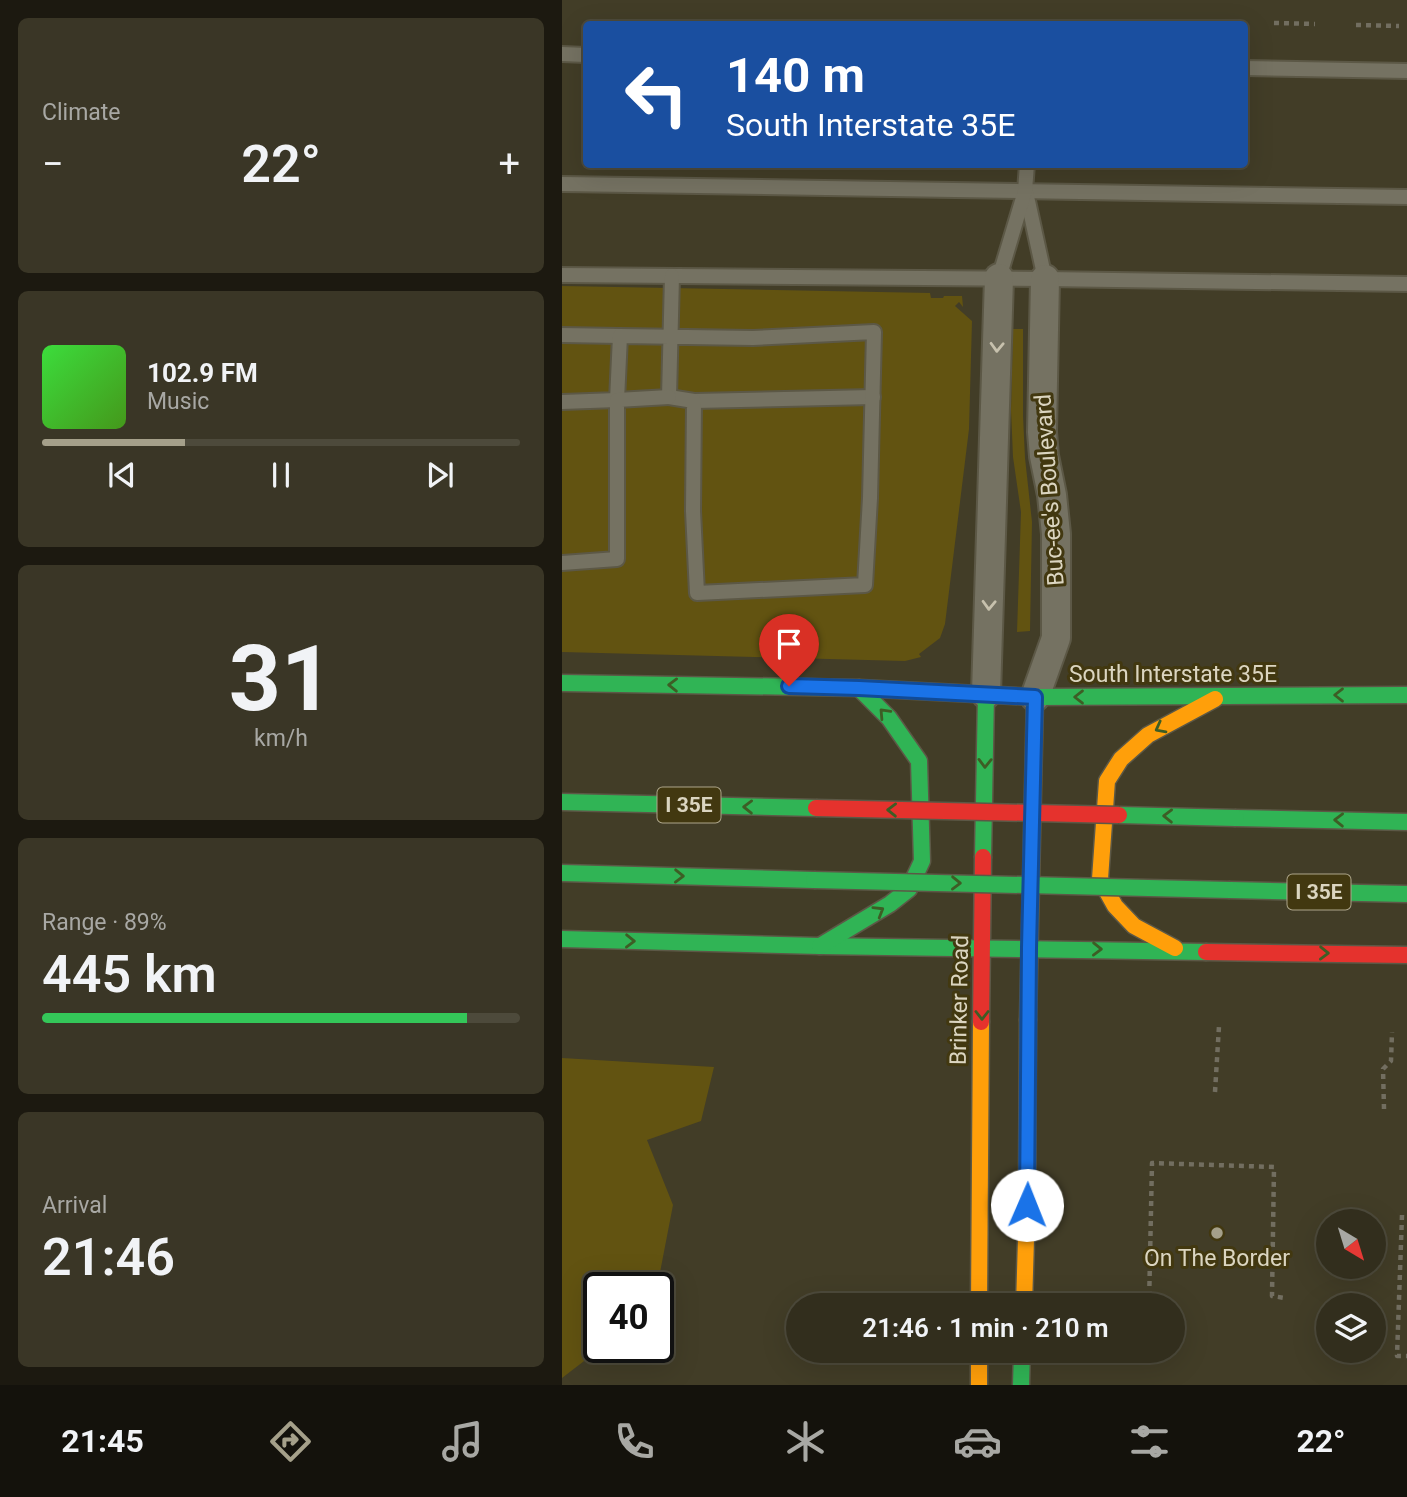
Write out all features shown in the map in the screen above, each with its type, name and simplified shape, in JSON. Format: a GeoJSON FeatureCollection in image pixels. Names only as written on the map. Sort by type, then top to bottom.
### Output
{"type":"FeatureCollection","features":[{"type":"Feature","properties":{"kind":"main road","name":"South Interstate 35E"},"geometry":{"type":"LineString","coordinates":[[562,683],[859,688],[1035,697],[1407,695]]}},
{"type":"Feature","properties":{"kind":"main road"},"geometry":{"type":"LineString","coordinates":[[820,946],[890,904],[908,889],[922,861],[919,761],[889,718],[859,688]]}},
{"type":"Feature","properties":{"kind":"main road","name":"Brinker Road"},"geometry":{"type":"LineString","coordinates":[[980,1293],[987,694]]}},
{"type":"Feature","properties":{"kind":"main road"},"geometry":{"type":"LineString","coordinates":[[1181,951],[1134,926],[1115,906],[1100,879],[1107,781],[1121,759],[1148,735],[1220,696]]}},
{"type":"Feature","properties":{"kind":"main road"},"geometry":{"type":"LineString","coordinates":[[1024,1293],[1035,697]]}},
{"type":"Feature","properties":{"kind":"main road","name":"I 35E"},"geometry":{"type":"LineString","coordinates":[[562,802],[1407,822]]}},
{"type":"Feature","properties":{"kind":"main road","name":"I 35E"},"geometry":{"type":"LineString","coordinates":[[562,873],[1407,894]]}},
{"type":"Feature","properties":{"kind":"main road"},"geometry":{"type":"LineString","coordinates":[[562,939],[820,946],[1407,955]]}},
{"type":"Feature","properties":{"kind":"main road"},"geometry":{"type":"LineString","coordinates":[[979,1363],[979,1385]]}},
{"type":"Feature","properties":{"kind":"main road"},"geometry":{"type":"LineString","coordinates":[[1021,1385],[1022,1363]]}},
{"type":"Feature","properties":{"kind":"street","name":"Buc-ee's Boulevard"},"geometry":{"type":"LineString","coordinates":[[987,694],[999,278]]}},
{"type":"Feature","properties":{"kind":"street","name":"Buc-ee's Boulevard"},"geometry":{"type":"LineString","coordinates":[[1035,697],[1056,638],[1056,534],[1042,432],[1045,279]]}},
{"type":"Feature","properties":{"kind":"lane"},"geometry":{"type":"LineString","coordinates":[[562,54],[583,55]]}},
{"type":"Feature","properties":{"kind":"lane"},"geometry":{"type":"LineString","coordinates":[[1248,68],[1407,71]]}},
{"type":"Feature","properties":{"kind":"lane"},"geometry":{"type":"LineString","coordinates":[[999,278],[1025,191],[1027,168]]}},
{"type":"Feature","properties":{"kind":"lane"},"geometry":{"type":"LineString","coordinates":[[562,184],[1407,197]]}},
{"type":"Feature","properties":{"kind":"lane"},"geometry":{"type":"LineString","coordinates":[[1025,191],[1045,279]]}},
{"type":"Feature","properties":{"kind":"lane"},"geometry":{"type":"LineString","coordinates":[[562,275],[1407,284]]}},
{"type":"Feature","properties":{"kind":"lane"},"geometry":{"type":"LineString","coordinates":[[669,397],[672,276]]}},
{"type":"Feature","properties":{"kind":"lane"},"geometry":{"type":"LineString","coordinates":[[562,335],[753,338],[874,332],[865,585],[697,593],[693,511],[694,401]]}},
{"type":"Feature","properties":{"kind":"lane"},"geometry":{"type":"LineString","coordinates":[[562,564],[617,559],[617,400],[620,336]]}},
{"type":"Feature","properties":{"kind":"lane"},"geometry":{"type":"LineString","coordinates":[[562,402],[669,397],[694,401],[873,397]]}},
{"type":"Feature","properties":{"kind":"path"},"geometry":{"type":"LineString","coordinates":[[1274,23],[1315,24]]}},
{"type":"Feature","properties":{"kind":"path"},"geometry":{"type":"LineString","coordinates":[[1356,25],[1399,26]]}},
{"type":"Feature","properties":{"kind":"path"},"geometry":{"type":"LineString","coordinates":[[1215,1092],[1219,1026]]}},
{"type":"Feature","properties":{"kind":"path"},"geometry":{"type":"LineString","coordinates":[[1384,1109],[1383,1069],[1391,1061],[1392,1032]]}},
{"type":"Feature","properties":{"kind":"path"},"geometry":{"type":"LineString","coordinates":[[1149,1293],[1152,1163],[1274,1167],[1272,1296],[1285,1297]]}},
{"type":"Feature","properties":{"kind":"path"},"geometry":{"type":"LineString","coordinates":[[1402,1215],[1397,1356],[1407,1356]]}},
{"type":"Feature","properties":{"kind":"shaded area"},"geometry":{"type":"Polygon","coordinates":[[[562,286],[930,293],[931,298],[962,296],[963,307],[959,302],[955,306],[972,321],[969,429],[945,624],[940,638],[919,654],[921,657],[905,661],[562,652],[562,286]]]}},
{"type":"Feature","properties":{"kind":"shaded area"},"geometry":{"type":"Polygon","coordinates":[[[1013,329],[1023,329],[1023,416],[1032,522],[1030,631],[1017,632],[1021,512],[1013,457],[1013,329]]]}},
{"type":"Feature","properties":{"kind":"shaded area"},"geometry":{"type":"Polygon","coordinates":[[[562,1058],[714,1067],[701,1121],[647,1140],[673,1205],[660,1272],[583,1272],[583,1362],[562,1378],[562,1058]]]}},
{"type":"Feature","properties":{"kind":"traffic: fast"},"geometry":{"type":"LineString","coordinates":[[562,683],[859,688],[1035,697],[1408,695]]}},
{"type":"Feature","properties":{"kind":"traffic: fast"},"geometry":{"type":"LineString","coordinates":[[820,946],[890,904],[909,889],[922,861],[919,761],[889,718],[859,688]]}},
{"type":"Feature","properties":{"kind":"traffic: fast"},"geometry":{"type":"LineString","coordinates":[[983,857],[986,694]]}},
{"type":"Feature","properties":{"kind":"traffic: fast"},"geometry":{"type":"LineString","coordinates":[[1028,1020],[1035,697]]}},
{"type":"Feature","properties":{"kind":"traffic: fast"},"geometry":{"type":"LineString","coordinates":[[562,802],[816,808]]}},
{"type":"Feature","properties":{"kind":"traffic: fast"},"geometry":{"type":"LineString","coordinates":[[1119,815],[1236,818]]}},
{"type":"Feature","properties":{"kind":"traffic: fast"},"geometry":{"type":"LineString","coordinates":[[1236,818],[1408,822]]}},
{"type":"Feature","properties":{"kind":"traffic: fast"},"geometry":{"type":"LineString","coordinates":[[562,873],[814,880]]}},
{"type":"Feature","properties":{"kind":"traffic: fast"},"geometry":{"type":"LineString","coordinates":[[814,880],[1230,890]]}},
{"type":"Feature","properties":{"kind":"traffic: fast"},"geometry":{"type":"LineString","coordinates":[[1230,890],[1408,894]]}},
{"type":"Feature","properties":{"kind":"traffic: fast"},"geometry":{"type":"LineString","coordinates":[[562,939],[1206,952]]}},
{"type":"Feature","properties":{"kind":"traffic: fast"},"geometry":{"type":"LineString","coordinates":[[1021,1385],[1022,1363]]}},
{"type":"Feature","properties":{"kind":"traffic: slow"},"geometry":{"type":"LineString","coordinates":[[1175,948],[1134,926],[1115,906],[1100,879],[1107,781],[1121,759],[1148,735],[1215,699]]}},
{"type":"Feature","properties":{"kind":"traffic: slow"},"geometry":{"type":"LineString","coordinates":[[1024,1293],[1028,1020]]}},
{"type":"Feature","properties":{"kind":"traffic: slow"},"geometry":{"type":"LineString","coordinates":[[979,1293],[981,1022]]}},
{"type":"Feature","properties":{"kind":"traffic: slow"},"geometry":{"type":"LineString","coordinates":[[979,1363],[979,1385]]}},
{"type":"Feature","properties":{"kind":"traffic: jam"},"geometry":{"type":"LineString","coordinates":[[816,808],[1119,815]]}},
{"type":"Feature","properties":{"kind":"traffic: jam"},"geometry":{"type":"LineString","coordinates":[[981,1022],[983,857]]}},
{"type":"Feature","properties":{"kind":"traffic: jam"},"geometry":{"type":"LineString","coordinates":[[1206,952],[1408,955]]}},
{"type":"Feature","properties":{"kind":"place","name":"On The Border"},"geometry":{"type":"Point","coordinates":[1217,1233]}},
{"type":"Feature","properties":{"kind":"route"},"geometry":{"type":"LineString","coordinates":[[789,686],[1035,697],[1027,1205]]}}]}
